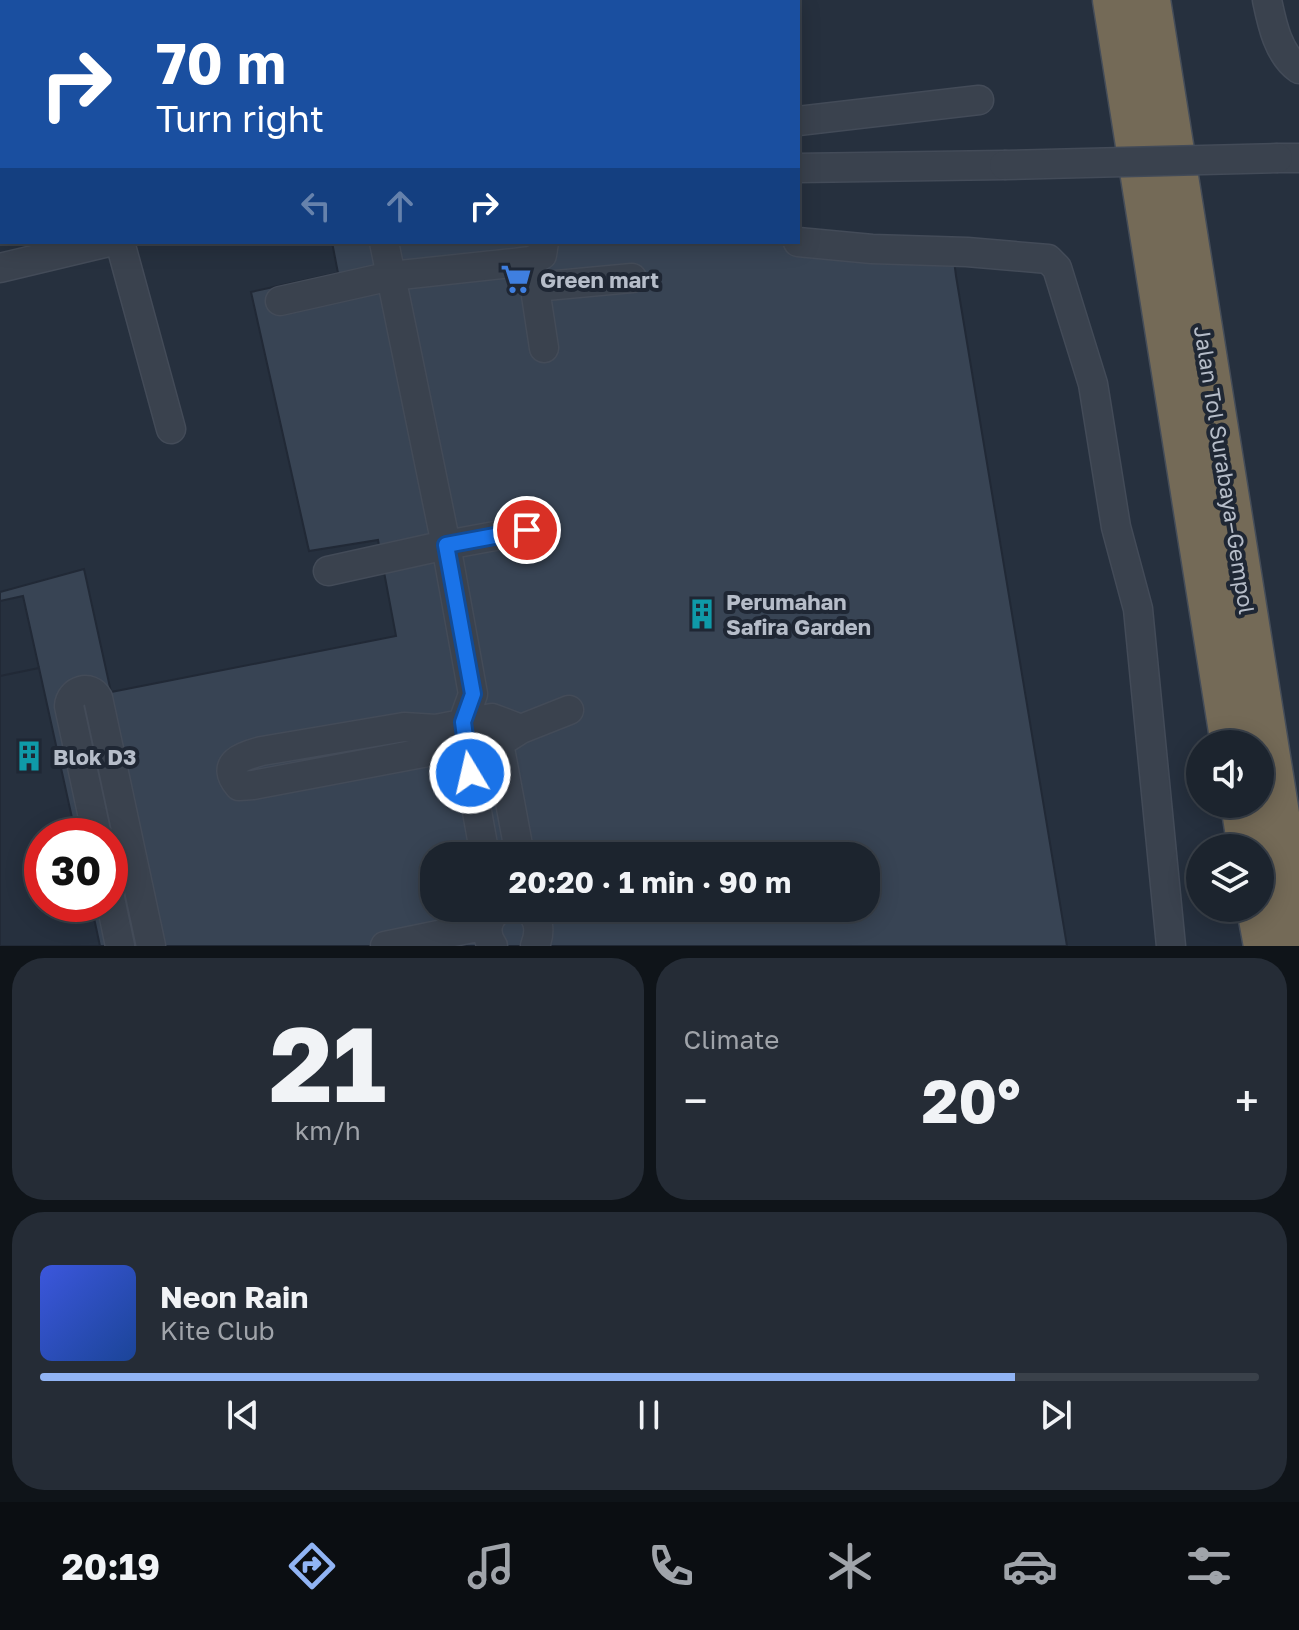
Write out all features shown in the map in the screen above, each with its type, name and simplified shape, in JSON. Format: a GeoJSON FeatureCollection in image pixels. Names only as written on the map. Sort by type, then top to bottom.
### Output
{"type":"FeatureCollection","features":[{"type":"Feature","properties":{"kind":"highway","name":"Jalan Tol Surabaya–Gempol"},"geometry":{"type":"LineString","coordinates":[[1113,0],[1229,730]]}},
{"type":"Feature","properties":{"kind":"highway","name":"Jalan Tol Surabaya–Gempol"},"geometry":{"type":"LineString","coordinates":[[1150,0],[1299,940]]}},
{"type":"Feature","properties":{"kind":"highway"},"geometry":{"type":"LineString","coordinates":[[1260,922],[1264,946]]}},
{"type":"Feature","properties":{"kind":"street"},"geometry":{"type":"LineString","coordinates":[[1267,0],[1282,50],[1299,69]]}},
{"type":"Feature","properties":{"kind":"street"},"geometry":{"type":"LineString","coordinates":[[800,121],[979,100]]}},
{"type":"Feature","properties":{"kind":"street"},"geometry":{"type":"LineString","coordinates":[[800,168],[1289,158]]}},
{"type":"Feature","properties":{"kind":"street"},"geometry":{"type":"LineString","coordinates":[[800,242],[1048,259],[1057,268],[1093,384],[1116,527],[1138,609],[1171,946]]}},
{"type":"Feature","properties":{"kind":"street"},"geometry":{"type":"LineString","coordinates":[[0,268],[101,244]]}},
{"type":"Feature","properties":{"kind":"street"},"geometry":{"type":"LineString","coordinates":[[121,244],[171,429]]}},
{"type":"Feature","properties":{"kind":"street"},"geometry":{"type":"LineString","coordinates":[[384,244],[473,694],[464,734],[483,842]]}},
{"type":"Feature","properties":{"kind":"street"},"geometry":{"type":"LineString","coordinates":[[536,263],[544,348]]}},
{"type":"Feature","properties":{"kind":"street"},"geometry":{"type":"LineString","coordinates":[[280,301],[391,276],[536,263],[632,278]]}},
{"type":"Feature","properties":{"kind":"street"},"geometry":{"type":"LineString","coordinates":[[328,571],[527,530]]}},
{"type":"Feature","properties":{"kind":"street"},"geometry":{"type":"LineString","coordinates":[[93,818],[69,706],[70,699],[81,691],[92,691],[98,698],[124,818]]}},
{"type":"Feature","properties":{"kind":"street"},"geometry":{"type":"LineString","coordinates":[[473,694],[504,730],[518,842]]}},
{"type":"Feature","properties":{"kind":"street"},"geometry":{"type":"LineString","coordinates":[[464,734],[404,727],[262,751],[235,761],[231,769],[232,778],[239,786],[253,785],[464,734],[504,730],[569,710]]}},
{"type":"Feature","properties":{"kind":"street"},"geometry":{"type":"LineString","coordinates":[[128,838],[151,946]]}},
{"type":"Feature","properties":{"kind":"street"},"geometry":{"type":"LineString","coordinates":[[115,922],[120,946]]}},
{"type":"Feature","properties":{"kind":"street"},"geometry":{"type":"LineString","coordinates":[[385,946],[486,922]]}},
{"type":"Feature","properties":{"kind":"street"},"geometry":{"type":"LineString","coordinates":[[535,946],[540,930],[536,922]]}},
{"type":"Feature","properties":{"kind":"building","name":"Perumahan Safira Garden"},"geometry":{"type":"Polygon","coordinates":[[[800,242],[953,252],[1067,946],[0,946],[0,592],[84,569],[111,692],[396,636],[378,540],[309,551],[251,292],[338,273],[332,244],[800,242]]]}},
{"type":"Feature","properties":{"kind":"building"},"geometry":{"type":"Polygon","coordinates":[[[23,596],[39,668],[0,676],[0,601],[23,596]]]}},
{"type":"Feature","properties":{"kind":"building","name":"Blok D3"},"geometry":{"type":"Polygon","coordinates":[[[39,668],[72,818],[24,818],[24,922],[95,922],[100,946],[0,946],[0,676],[39,668]]]}},
{"type":"Feature","properties":{"kind":"place","name":"Green mart"},"geometry":{"type":"Point","coordinates":[516,279]}},
{"type":"Feature","properties":{"kind":"place","name":"Perumahan Safira Garden"},"geometry":{"type":"Point","coordinates":[702,614]}},
{"type":"Feature","properties":{"kind":"place","name":"Blok D3"},"geometry":{"type":"Point","coordinates":[29,756]}},
{"type":"Feature","properties":{"kind":"route"},"geometry":{"type":"LineString","coordinates":[[470,773],[463,722],[473,694],[446,545],[527,530]]}}]}
